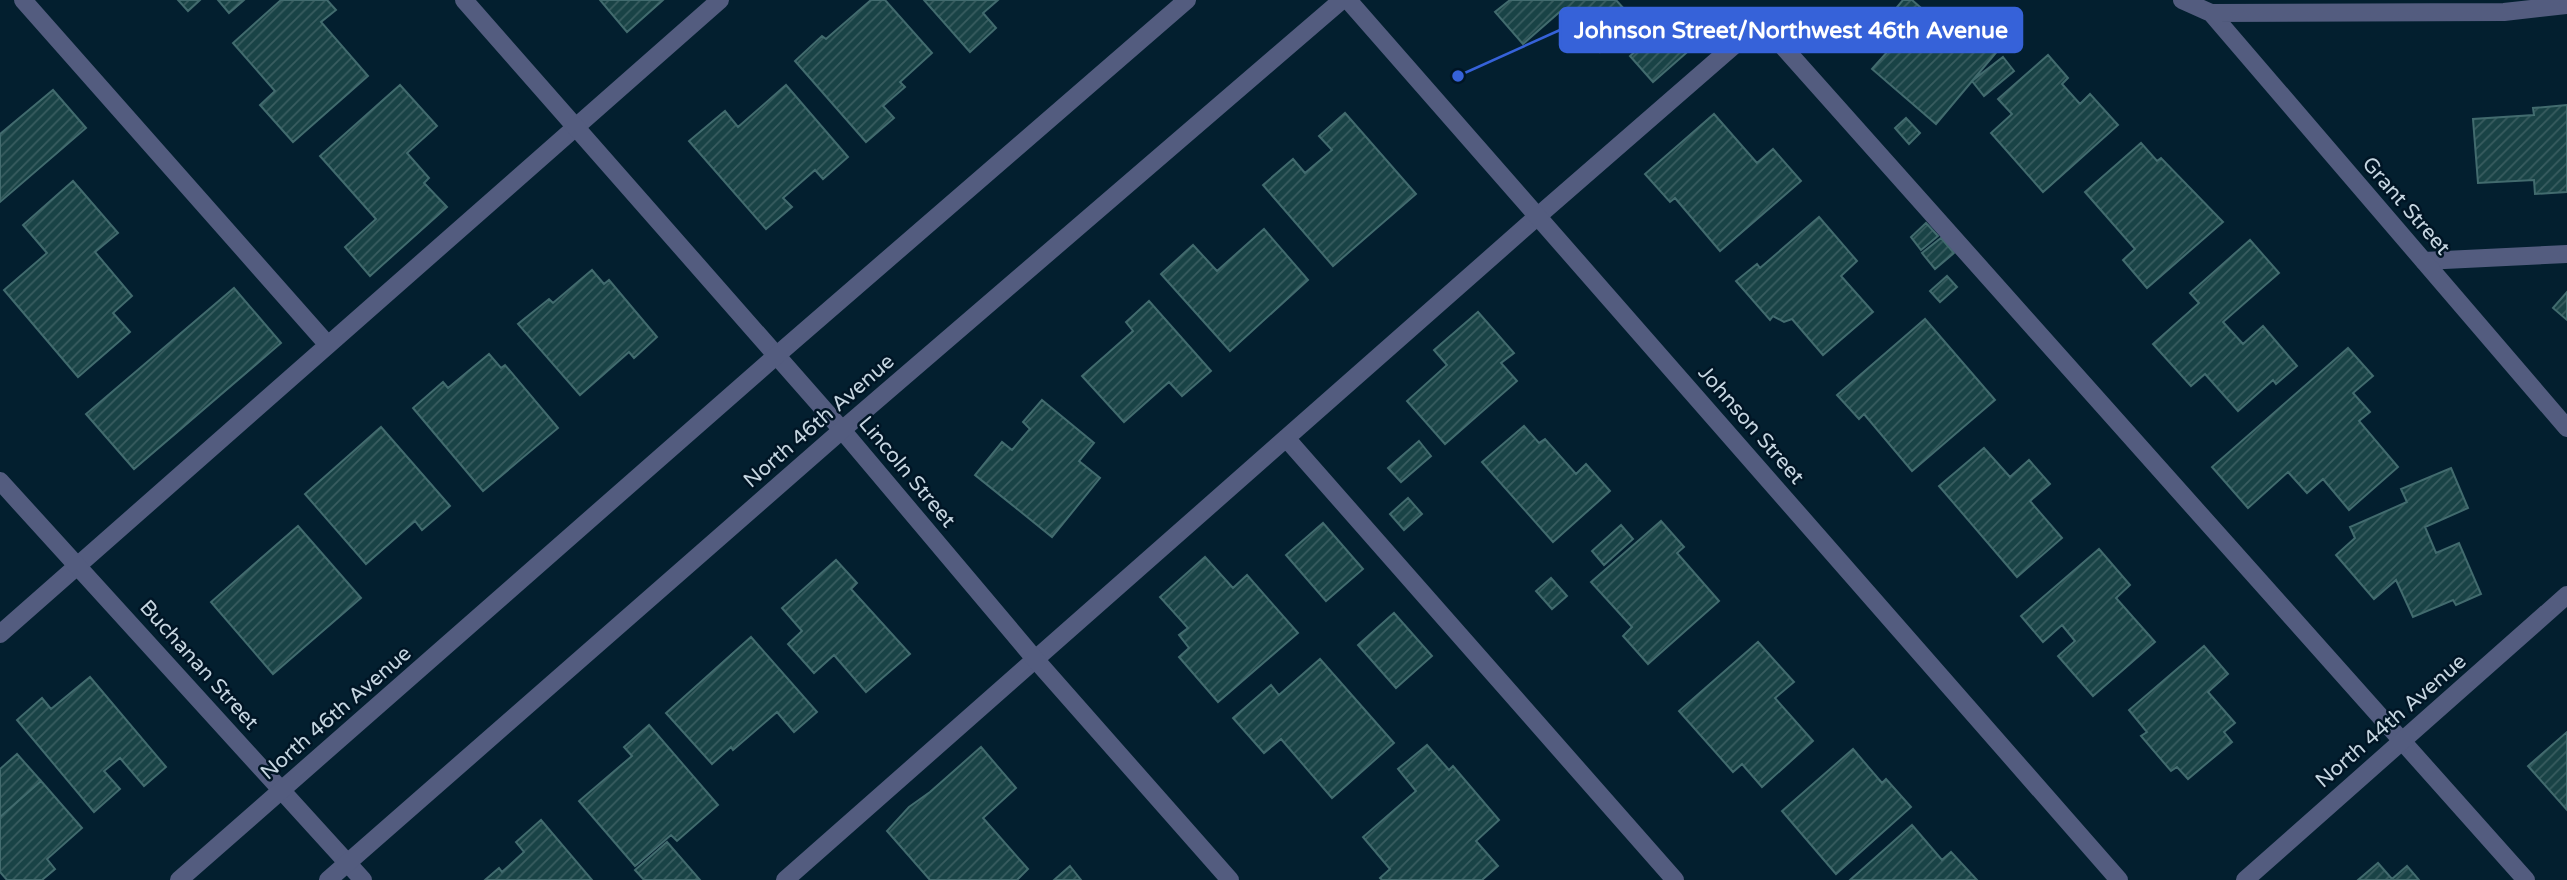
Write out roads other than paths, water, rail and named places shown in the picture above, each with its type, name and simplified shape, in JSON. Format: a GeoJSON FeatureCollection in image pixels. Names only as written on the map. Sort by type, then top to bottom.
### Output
{"type":"FeatureCollection","features":[{"type":"Feature","properties":{"kind":"street"},"geometry":{"type":"LineString","coordinates":[[23,0],[328,345]]}},
{"type":"Feature","properties":{"kind":"street","name":"Lincoln Street"},"geometry":{"type":"LineString","coordinates":[[464,0],[777,355],[1035,659],[1230,880]]}},
{"type":"Feature","properties":{"kind":"street"},"geometry":{"type":"LineString","coordinates":[[0,634],[720,0]]}},
{"type":"Feature","properties":{"kind":"street","name":"North 46th Avenue"},"geometry":{"type":"LineString","coordinates":[[179,880],[777,355],[1187,0]]}},
{"type":"Feature","properties":{"kind":"street","name":"North 46th Avenue"},"geometry":{"type":"LineString","coordinates":[[328,880],[842,430],[1342,0]]}},
{"type":"Feature","properties":{"kind":"street","name":"Johnson Street"},"geometry":{"type":"LineString","coordinates":[[1348,0],[2119,880]]}},
{"type":"Feature","properties":{"kind":"street"},"geometry":{"type":"LineString","coordinates":[[2182,0],[2211,13],[2504,12],[2567,5]]}},
{"type":"Feature","properties":{"kind":"street","name":"Grant Street"},"geometry":{"type":"LineString","coordinates":[[2211,13],[2567,428]]}},
{"type":"Feature","properties":{"kind":"street"},"geometry":{"type":"LineString","coordinates":[[795,877],[1035,659],[1761,22],[2526,880]]}},
{"type":"Feature","properties":{"kind":"street"},"geometry":{"type":"LineString","coordinates":[[2424,261],[2567,254]]}},
{"type":"Feature","properties":{"kind":"street"},"geometry":{"type":"LineString","coordinates":[[1286,438],[1675,880]]}},
{"type":"Feature","properties":{"kind":"street","name":"Buchanan Street"},"geometry":{"type":"LineString","coordinates":[[0,481],[363,880]]}},
{"type":"Feature","properties":{"kind":"street","name":"North 44th Avenue"},"geometry":{"type":"LineString","coordinates":[[2245,880],[2567,596]]}},
{"type":"Feature","properties":{"kind":"place","name":"Johnson Street/Northwest 46th Avenue"},"geometry":{"type":"Point","coordinates":[1458,76]}}]}
